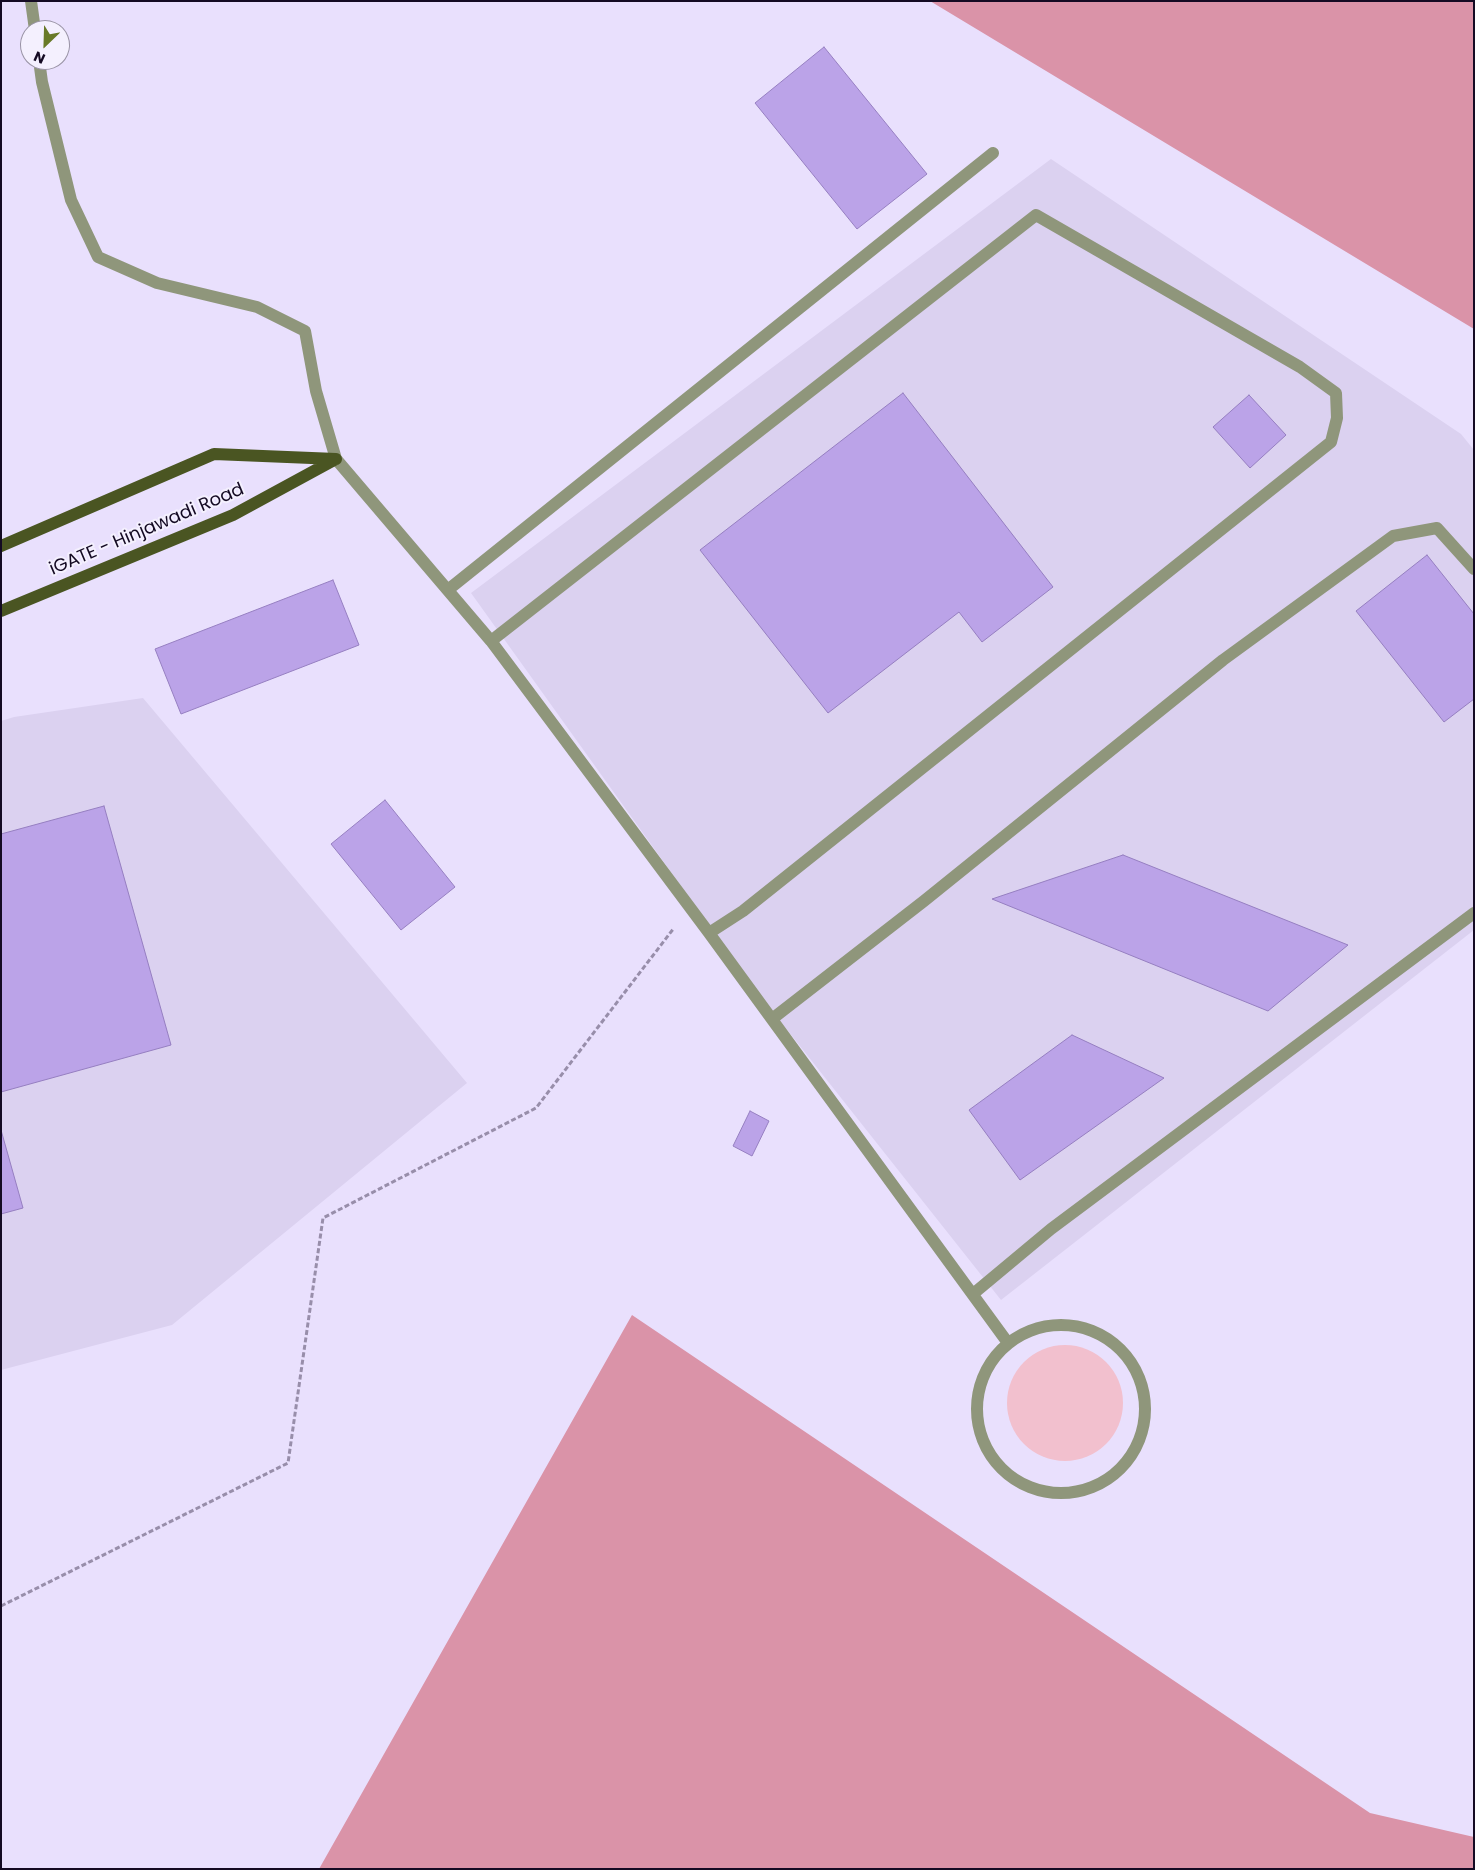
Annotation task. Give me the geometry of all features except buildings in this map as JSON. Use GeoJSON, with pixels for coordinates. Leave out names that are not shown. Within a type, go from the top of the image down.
{"type":"FeatureCollection","features":[{"type":"Feature","properties":{"kind":"main road","name":"iGATE - Hinjawadi Road"},"geometry":{"type":"LineString","coordinates":[[1,546],[214,454],[336,459]]}},
{"type":"Feature","properties":{"kind":"main road","name":"iGATE - Hinjawadi Road"},"geometry":{"type":"LineString","coordinates":[[1,611],[233,515],[336,459]]}},
{"type":"Feature","properties":{"kind":"street"},"geometry":{"type":"LineString","coordinates":[[31,1],[34,20]]}},
{"type":"Feature","properties":{"kind":"street"},"geometry":{"type":"LineString","coordinates":[[40,70],[72,200],[98,257],[157,284],[257,307],[305,331],[316,391],[336,459],[449,589],[491,641],[689,908],[710,933],[1008,1343]]}},
{"type":"Feature","properties":{"kind":"street"},"geometry":{"type":"LineString","coordinates":[[449,589],[993,153]]}},
{"type":"Feature","properties":{"kind":"street"},"geometry":{"type":"LineString","coordinates":[[491,641],[1036,215],[1300,367],[1336,394],[1337,418],[1331,442],[743,911],[710,933]]}},
{"type":"Feature","properties":{"kind":"street"},"geometry":{"type":"LineString","coordinates":[[772,1019],[924,901],[1223,660],[1393,536],[1438,528],[1474,569]]}},
{"type":"Feature","properties":{"kind":"street"},"geometry":{"type":"LineString","coordinates":[[972,1294],[1051,1229],[1474,913]]}},
{"type":"Feature","properties":{"kind":"street"},"geometry":{"type":"LineString","coordinates":[[1065,1325],[1086,1329],[1104,1337],[1121,1350],[1133,1366],[1141,1385],[1145,1404],[1144,1425],[1138,1444],[1127,1462],[1112,1476],[1095,1486],[1082,1490],[1056,1493],[1035,1489],[1017,1481],[1001,1469],[988,1453],[980,1434],[976,1414],[977,1394],[983,1375],[993,1357],[1008,1343],[1025,1332],[1045,1326],[1065,1325]]}},
{"type":"Feature","properties":{"kind":"path"},"geometry":{"type":"LineString","coordinates":[[1,1606],[288,1462],[323,1218],[536,1108],[689,908]]}},
{"type":"Feature","properties":{"kind":"shaded area"},"geometry":{"type":"Polygon","coordinates":[[[930,1],[1474,1],[1474,329],[930,1]]]}},
{"type":"Feature","properties":{"kind":"shaded area"},"geometry":{"type":"Polygon","coordinates":[[[1051,159],[1461,434],[1474,450],[1474,930],[1001,1300],[754,988],[471,593],[1051,159]]]}},
{"type":"Feature","properties":{"kind":"shaded area"},"geometry":{"type":"Polygon","coordinates":[[[143,698],[467,1083],[172,1325],[1,1370],[1,721],[14,717],[143,698]]]}},
{"type":"Feature","properties":{"kind":"shaded area"},"geometry":{"type":"Polygon","coordinates":[[[632,1315],[1370,1813],[1474,1837],[1474,1869],[319,1869],[632,1315]]]}},
{"type":"Feature","properties":{"kind":"shaded area"},"geometry":{"type":"Polygon","coordinates":[[[1065,1345],[1087,1350],[1106,1362],[1118,1381],[1123,1403],[1118,1425],[1106,1444],[1087,1456],[1065,1461],[1043,1456],[1024,1444],[1012,1425],[1007,1403],[1012,1381],[1024,1362],[1043,1350],[1065,1345]]]}}]}
